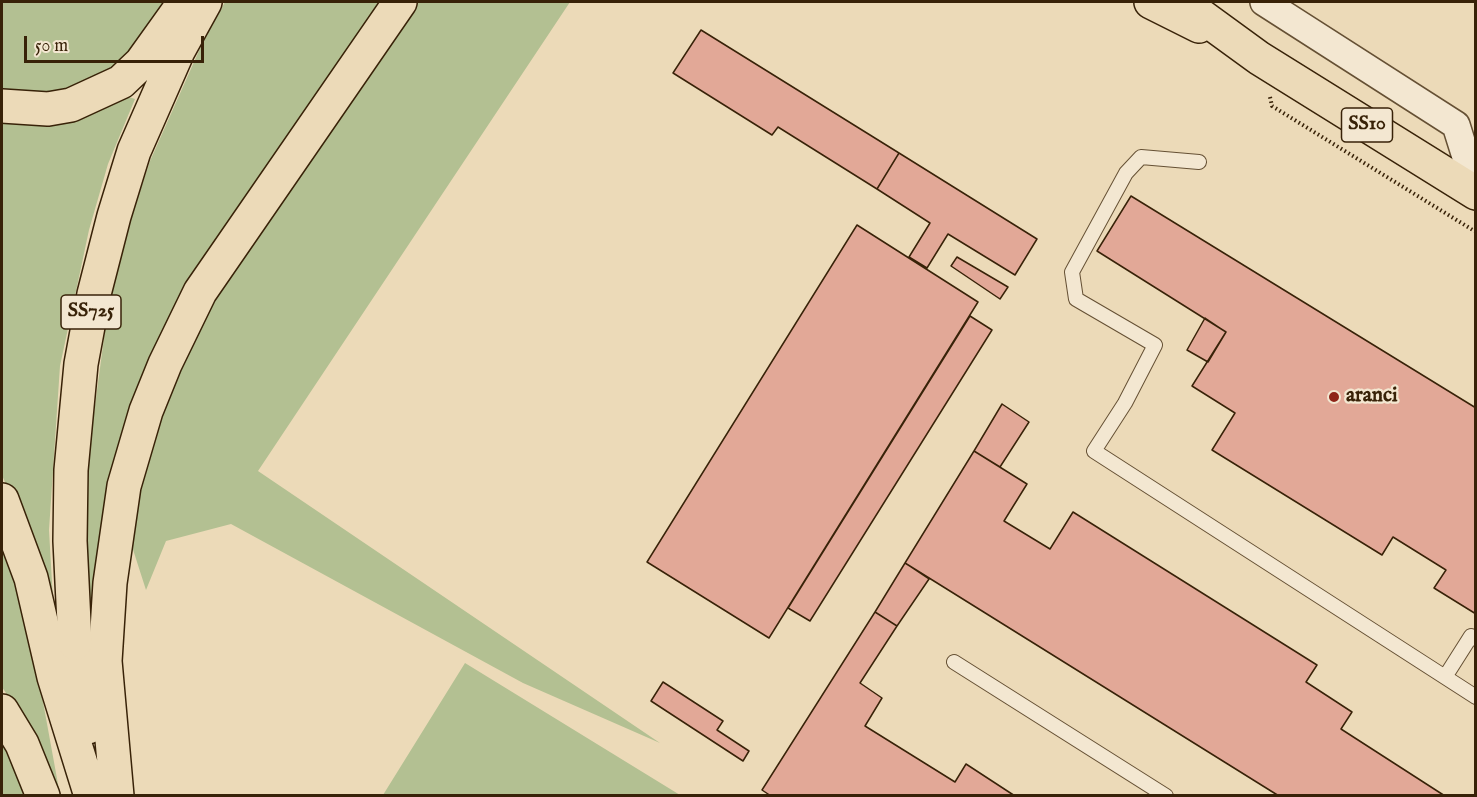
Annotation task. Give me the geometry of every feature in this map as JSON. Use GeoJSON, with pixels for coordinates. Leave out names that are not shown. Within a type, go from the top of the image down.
{"type":"FeatureCollection","features":[{"type":"Feature","properties":{"kind":"main road"},"geometry":{"type":"LineString","coordinates":[[2,106],[48,109],[71,105],[121,82],[141,63],[185,2]]}},
{"type":"Feature","properties":{"kind":"main road","name":"SS725"},"geometry":{"type":"LineString","coordinates":[[102,795],[83,702],[75,643],[70,561],[71,470],[81,364],[94,294],[134,151],[178,51],[205,2]]}},
{"type":"Feature","properties":{"kind":"main road"},"geometry":{"type":"LineString","coordinates":[[117,795],[105,661],[110,583],[124,486],[146,411],[165,364],[200,292],[400,2]]}},
{"type":"Feature","properties":{"kind":"main road","name":"SS10"},"geometry":{"type":"LineString","coordinates":[[1151,2],[1260,58]]}},
{"type":"Feature","properties":{"kind":"main road","name":"SS10"},"geometry":{"type":"LineString","coordinates":[[1182,2],[1260,58],[1476,191]]}},
{"type":"Feature","properties":{"kind":"main road"},"geometry":{"type":"LineString","coordinates":[[2,500],[31,578],[54,677],[91,795]]}},
{"type":"Feature","properties":{"kind":"main road"},"geometry":{"type":"LineString","coordinates":[[2,711],[22,744],[44,795]]}},
{"type":"Feature","properties":{"kind":"street"},"geometry":{"type":"LineString","coordinates":[[1264,2],[1456,125],[1476,191]]}},
{"type":"Feature","properties":{"kind":"lane"},"geometry":{"type":"LineString","coordinates":[[1199,162],[1141,157],[1126,173],[1072,272],[1076,299],[1155,345],[1125,403],[1094,451],[1476,697]]}},
{"type":"Feature","properties":{"kind":"lane"},"geometry":{"type":"LineString","coordinates":[[1445,677],[1471,636],[1476,639]]}},
{"type":"Feature","properties":{"kind":"lane"},"geometry":{"type":"LineString","coordinates":[[954,662],[1166,795]]}},
{"type":"Feature","properties":{"kind":"green space"},"geometry":{"type":"Polygon","coordinates":[[[2,2],[171,2],[133,57],[71,93],[2,94],[2,2]]]}},
{"type":"Feature","properties":{"kind":"green space"},"geometry":{"type":"Polygon","coordinates":[[[225,2],[386,2],[210,259],[97,614],[89,615],[86,521],[88,458],[108,308],[124,239],[150,161],[202,44],[225,2]]]}},
{"type":"Feature","properties":{"kind":"green space"},"geometry":{"type":"Polygon","coordinates":[[[411,2],[570,2],[258,471],[660,743],[523,683],[231,524],[166,541],[146,590],[128,534],[145,452],[199,317],[411,2]]]}},
{"type":"Feature","properties":{"kind":"green space"},"geometry":{"type":"Polygon","coordinates":[[[126,96],[135,99],[108,164],[89,230],[60,366],[49,530],[53,600],[2,475],[2,119],[126,96]]]}},
{"type":"Feature","properties":{"kind":"green space"},"geometry":{"type":"Polygon","coordinates":[[[2,542],[27,614],[60,795],[38,742],[2,687],[2,542]]]}},
{"type":"Feature","properties":{"kind":"green space"},"geometry":{"type":"Polygon","coordinates":[[[465,663],[680,795],[383,795],[465,663]]]}},
{"type":"Feature","properties":{"kind":"green space"},"geometry":{"type":"Polygon","coordinates":[[[2,731],[31,795],[2,795],[2,731]]]}},
{"type":"Feature","properties":{"kind":"building"},"geometry":{"type":"Polygon","coordinates":[[[701,30],[899,153],[877,189],[778,127],[772,135],[673,73],[701,30]]]}},
{"type":"Feature","properties":{"kind":"building"},"geometry":{"type":"Polygon","coordinates":[[[899,153],[1037,239],[1015,275],[948,234],[927,268],[909,257],[930,223],[877,189],[899,153]]]}},
{"type":"Feature","properties":{"kind":"building","name":"aranci"},"geometry":{"type":"Polygon","coordinates":[[[1131,196],[1476,408],[1476,614],[1434,588],[1446,570],[1393,537],[1382,555],[1212,450],[1235,413],[1192,386],[1226,332],[1097,251],[1131,196]]]}},
{"type":"Feature","properties":{"kind":"building"},"geometry":{"type":"Polygon","coordinates":[[[857,225],[978,302],[769,638],[647,562],[857,225]]]}},
{"type":"Feature","properties":{"kind":"building"},"geometry":{"type":"Polygon","coordinates":[[[957,257],[1008,287],[1000,299],[951,266],[957,257]]]}},
{"type":"Feature","properties":{"kind":"building"},"geometry":{"type":"Polygon","coordinates":[[[970,316],[992,330],[810,621],[788,608],[970,316]]]}},
{"type":"Feature","properties":{"kind":"building"},"geometry":{"type":"Polygon","coordinates":[[[1205,318],[1226,332],[1208,362],[1187,350],[1205,318]]]}},
{"type":"Feature","properties":{"kind":"building"},"geometry":{"type":"Polygon","coordinates":[[[1002,404],[1029,422],[1000,467],[974,451],[1002,404]]]}},
{"type":"Feature","properties":{"kind":"building"},"geometry":{"type":"Polygon","coordinates":[[[974,451],[1027,484],[1004,521],[1050,549],[1073,512],[1317,665],[1306,682],[1352,712],[1341,729],[1445,796],[1279,796],[905,563],[974,451]]]}},
{"type":"Feature","properties":{"kind":"building"},"geometry":{"type":"Polygon","coordinates":[[[905,563],[929,579],[897,626],[875,612],[905,563]]]}},
{"type":"Feature","properties":{"kind":"building"},"geometry":{"type":"Polygon","coordinates":[[[875,612],[897,626],[860,683],[882,698],[865,726],[955,782],[966,764],[1015,796],[771,796],[762,790],[875,612]]]}},
{"type":"Feature","properties":{"kind":"building"},"geometry":{"type":"Polygon","coordinates":[[[663,682],[723,721],[717,730],[749,751],[743,761],[651,701],[663,682]]]}},
{"type":"Feature","properties":{"kind":"place","name":"aranci"},"geometry":{"type":"Point","coordinates":[1334,397]}}]}
